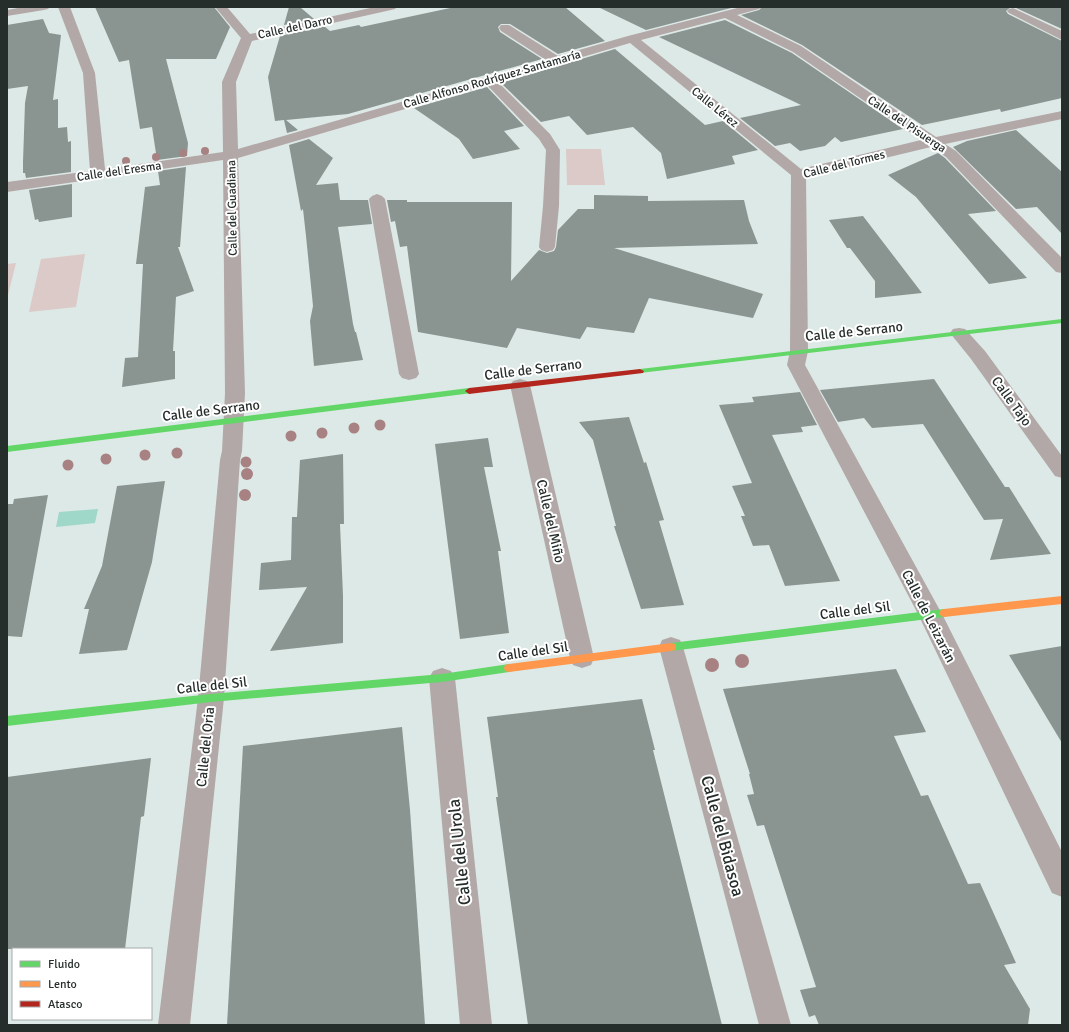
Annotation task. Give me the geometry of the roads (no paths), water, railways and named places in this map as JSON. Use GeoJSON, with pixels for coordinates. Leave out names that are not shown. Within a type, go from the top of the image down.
{"type":"FeatureCollection","features":[{"type":"Feature","properties":{"kind":"street"},"geometry":{"type":"LineString","coordinates":[[7,13],[44,7]]}},
{"type":"Feature","properties":{"kind":"street"},"geometry":{"type":"LineString","coordinates":[[64,7],[89,73],[98,174]]}},
{"type":"Feature","properties":{"kind":"street"},"geometry":{"type":"LineString","coordinates":[[221,7],[247,38]]}},
{"type":"Feature","properties":{"kind":"street","name":"Calle del Darro"},"geometry":{"type":"LineString","coordinates":[[247,38],[355,11],[391,7]]}},
{"type":"Feature","properties":{"kind":"street","name":"Calle Alfonso Rodríguez Santamaría"},"geometry":{"type":"LineString","coordinates":[[231,155],[632,39],[755,7]]}},
{"type":"Feature","properties":{"kind":"street"},"geometry":{"type":"LineString","coordinates":[[1014,11],[1062,36]]}},
{"type":"Feature","properties":{"kind":"street","name":"Calle del Pisuerga"},"geometry":{"type":"LineString","coordinates":[[726,14],[797,49],[951,154],[1062,268]]}},
{"type":"Feature","properties":{"kind":"street"},"geometry":{"type":"LineString","coordinates":[[505,28],[557,61]]}},
{"type":"Feature","properties":{"kind":"street","name":"Calle del Guadiana"},"geometry":{"type":"LineString","coordinates":[[233,421],[235,393],[231,155],[228,82],[247,38]]}},
{"type":"Feature","properties":{"kind":"street","name":"Calle Lérez"},"geometry":{"type":"LineString","coordinates":[[632,39],[798,174]]}},
{"type":"Feature","properties":{"kind":"street"},"geometry":{"type":"LineString","coordinates":[[490,80],[545,137],[553,150],[551,206],[547,247]]}},
{"type":"Feature","properties":{"kind":"street","name":"Calle del Tormes"},"geometry":{"type":"LineString","coordinates":[[800,351],[798,174],[932,142],[1062,115]]}},
{"type":"Feature","properties":{"kind":"street","name":"Calle del Eresma"},"geometry":{"type":"LineString","coordinates":[[7,187],[231,155]]}},
{"type":"Feature","properties":{"kind":"street"},"geometry":{"type":"LineString","coordinates":[[377,199],[410,374]]}},
{"type":"Feature","properties":{"kind":"street","name":"Calle de Serrano"},"geometry":{"type":"LineString","coordinates":[[7,449],[800,351],[1062,321]]}},
{"type":"Feature","properties":{"kind":"street","name":"Calle Tajo"},"geometry":{"type":"LineString","coordinates":[[960,333],[978,355],[1062,471]]}},
{"type":"Feature","properties":{"kind":"street","name":"Calle de Leizarán"},"geometry":{"type":"LineString","coordinates":[[800,351],[796,366],[930,614],[1062,884]]}},
{"type":"Feature","properties":{"kind":"street","name":"Calle del Miño"},"geometry":{"type":"LineString","coordinates":[[520,385],[582,658]]}},
{"type":"Feature","properties":{"kind":"street","name":"Calle del Oria"},"geometry":{"type":"LineString","coordinates":[[174,1025],[211,698],[230,460],[232,451],[233,421]]}},
{"type":"Feature","properties":{"kind":"street","name":"Calle del Sil"},"geometry":{"type":"LineString","coordinates":[[7,721],[211,698],[442,678],[582,658],[930,614],[1062,600]]}},
{"type":"Feature","properties":{"kind":"street","name":"Calle del Bidasoa"},"geometry":{"type":"LineString","coordinates":[[671,647],[775,1025]]}},
{"type":"Feature","properties":{"kind":"street","name":"Calle del Urola"},"geometry":{"type":"LineString","coordinates":[[442,678],[476,1025]]}}]}
